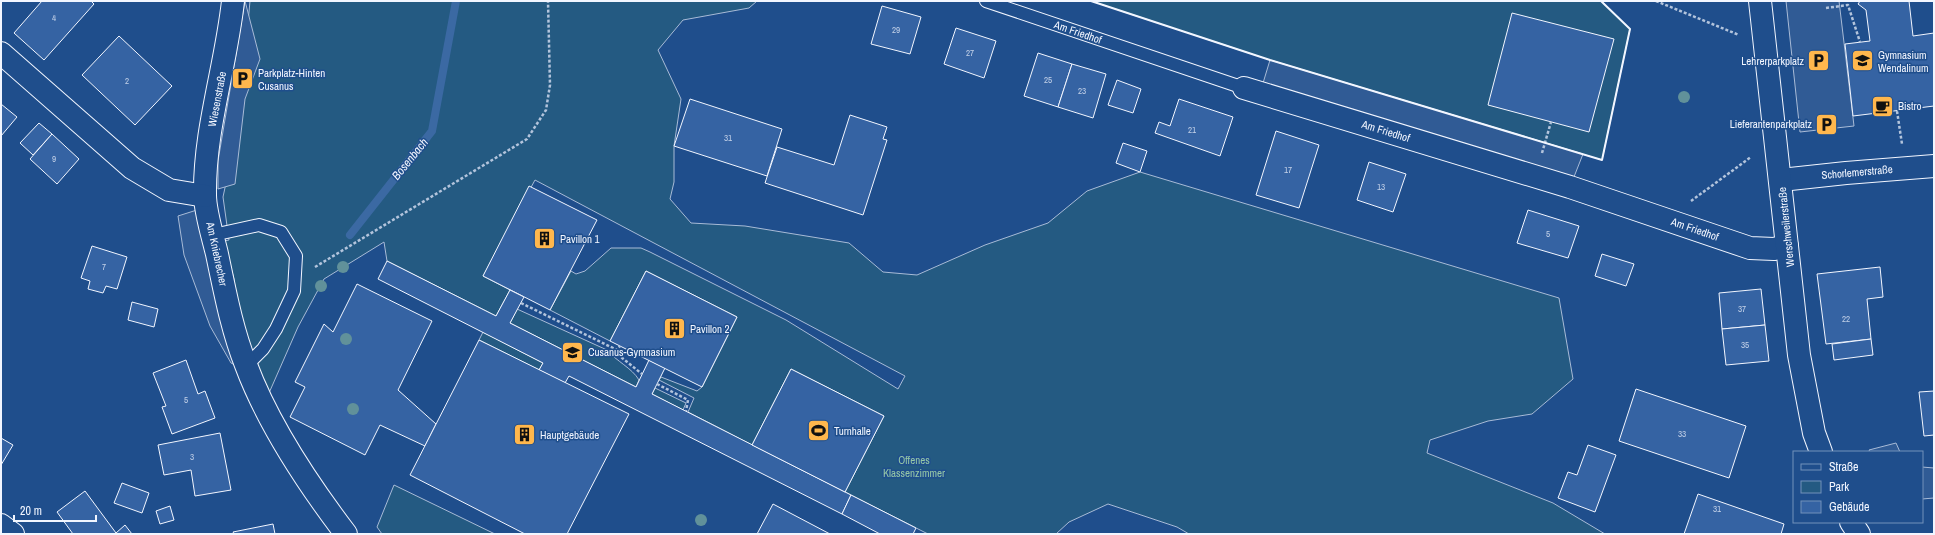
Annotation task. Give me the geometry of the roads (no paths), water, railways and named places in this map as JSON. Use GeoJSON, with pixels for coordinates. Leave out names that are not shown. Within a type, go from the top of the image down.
{"type":"FeatureCollection","features":[{"type":"Feature","properties":{"kind":"street","name":"Wiesenstraße"},"geometry":{"type":"LineString","coordinates":[[204,196],[208,147],[231,27],[233,1]]}},
{"type":"Feature","properties":{"kind":"street","name":"Werschweilerstraße"},"geometry":{"type":"LineString","coordinates":[[1760,1],[1764,46],[1781,180],[1799,355],[1814,433],[1821,451]]}},
{"type":"Feature","properties":{"kind":"street"},"geometry":{"type":"LineString","coordinates":[[1,53],[132,168],[170,190],[204,196]]}},
{"type":"Feature","properties":{"kind":"street","name":"Am Friedhof"},"geometry":{"type":"LineString","coordinates":[[1244,88],[1536,177],[1750,248],[1774,249],[1788,246]]}},
{"type":"Feature","properties":{"kind":"street","name":"Schorlemerstraße"},"geometry":{"type":"LineString","coordinates":[[1781,180],[1934,166]]}},
{"type":"Feature","properties":{"kind":"street","name":"Am Kniebrecher"},"geometry":{"type":"LineString","coordinates":[[204,196],[233,324],[246,366],[279,432],[314,490],[346,534]]}},
{"type":"Feature","properties":{"kind":"street"},"geometry":{"type":"LineString","coordinates":[[1852,523],[1859,534]]}},
{"type":"Feature","properties":{"kind":"street"},"geometry":{"type":"LineString","coordinates":[[1,525],[13,534]]}},
{"type":"Feature","properties":{"kind":"lane","name":"Am Friedhof"},"geometry":{"type":"LineString","coordinates":[[986,1],[1244,88]]}},
{"type":"Feature","properties":{"kind":"lane"},"geometry":{"type":"LineString","coordinates":[[213,235],[259,225],[280,232],[296,256],[294,291],[276,329],[263,349],[246,366]]}},
{"type":"Feature","properties":{"kind":"waterway","name":"Bosenbach"},"geometry":{"type":"LineString","coordinates":[[350,235],[432,131],[456,1]]}},
{"type":"Feature","properties":{"kind":"place","name":"Lehrerparkplatz"},"geometry":{"type":"Point","coordinates":[1819,61]}},
{"type":"Feature","properties":{"kind":"place","name":"Gymnasium Wendalinum"},"geometry":{"type":"Point","coordinates":[1863,61]}},
{"type":"Feature","properties":{"kind":"place","name":"Parkplatz-Hinten Cusanus"},"geometry":{"type":"Point","coordinates":[242,79]}},
{"type":"Feature","properties":{"kind":"place","name":"Bistro"},"geometry":{"type":"Point","coordinates":[1882,106]}},
{"type":"Feature","properties":{"kind":"place","name":"Lieferantenparkplatz"},"geometry":{"type":"Point","coordinates":[1827,124]}},
{"type":"Feature","properties":{"kind":"place","name":"Pavillon 1"},"geometry":{"type":"Point","coordinates":[545,239]}},
{"type":"Feature","properties":{"kind":"place","name":"Pavillon 2"},"geometry":{"type":"Point","coordinates":[674,329]}},
{"type":"Feature","properties":{"kind":"place","name":"Cusanus-Gymnasium"},"geometry":{"type":"Point","coordinates":[573,352]}},
{"type":"Feature","properties":{"kind":"place","name":"Turnhalle"},"geometry":{"type":"Point","coordinates":[818,431]}},
{"type":"Feature","properties":{"kind":"place","name":"Hauptgebäude"},"geometry":{"type":"Point","coordinates":[524,435]}},
{"type":"Feature","properties":{"kind":"park label","name":"Offenes Klassenzimmer"},"geometry":{"type":"Point","coordinates":[914,466]}}]}
